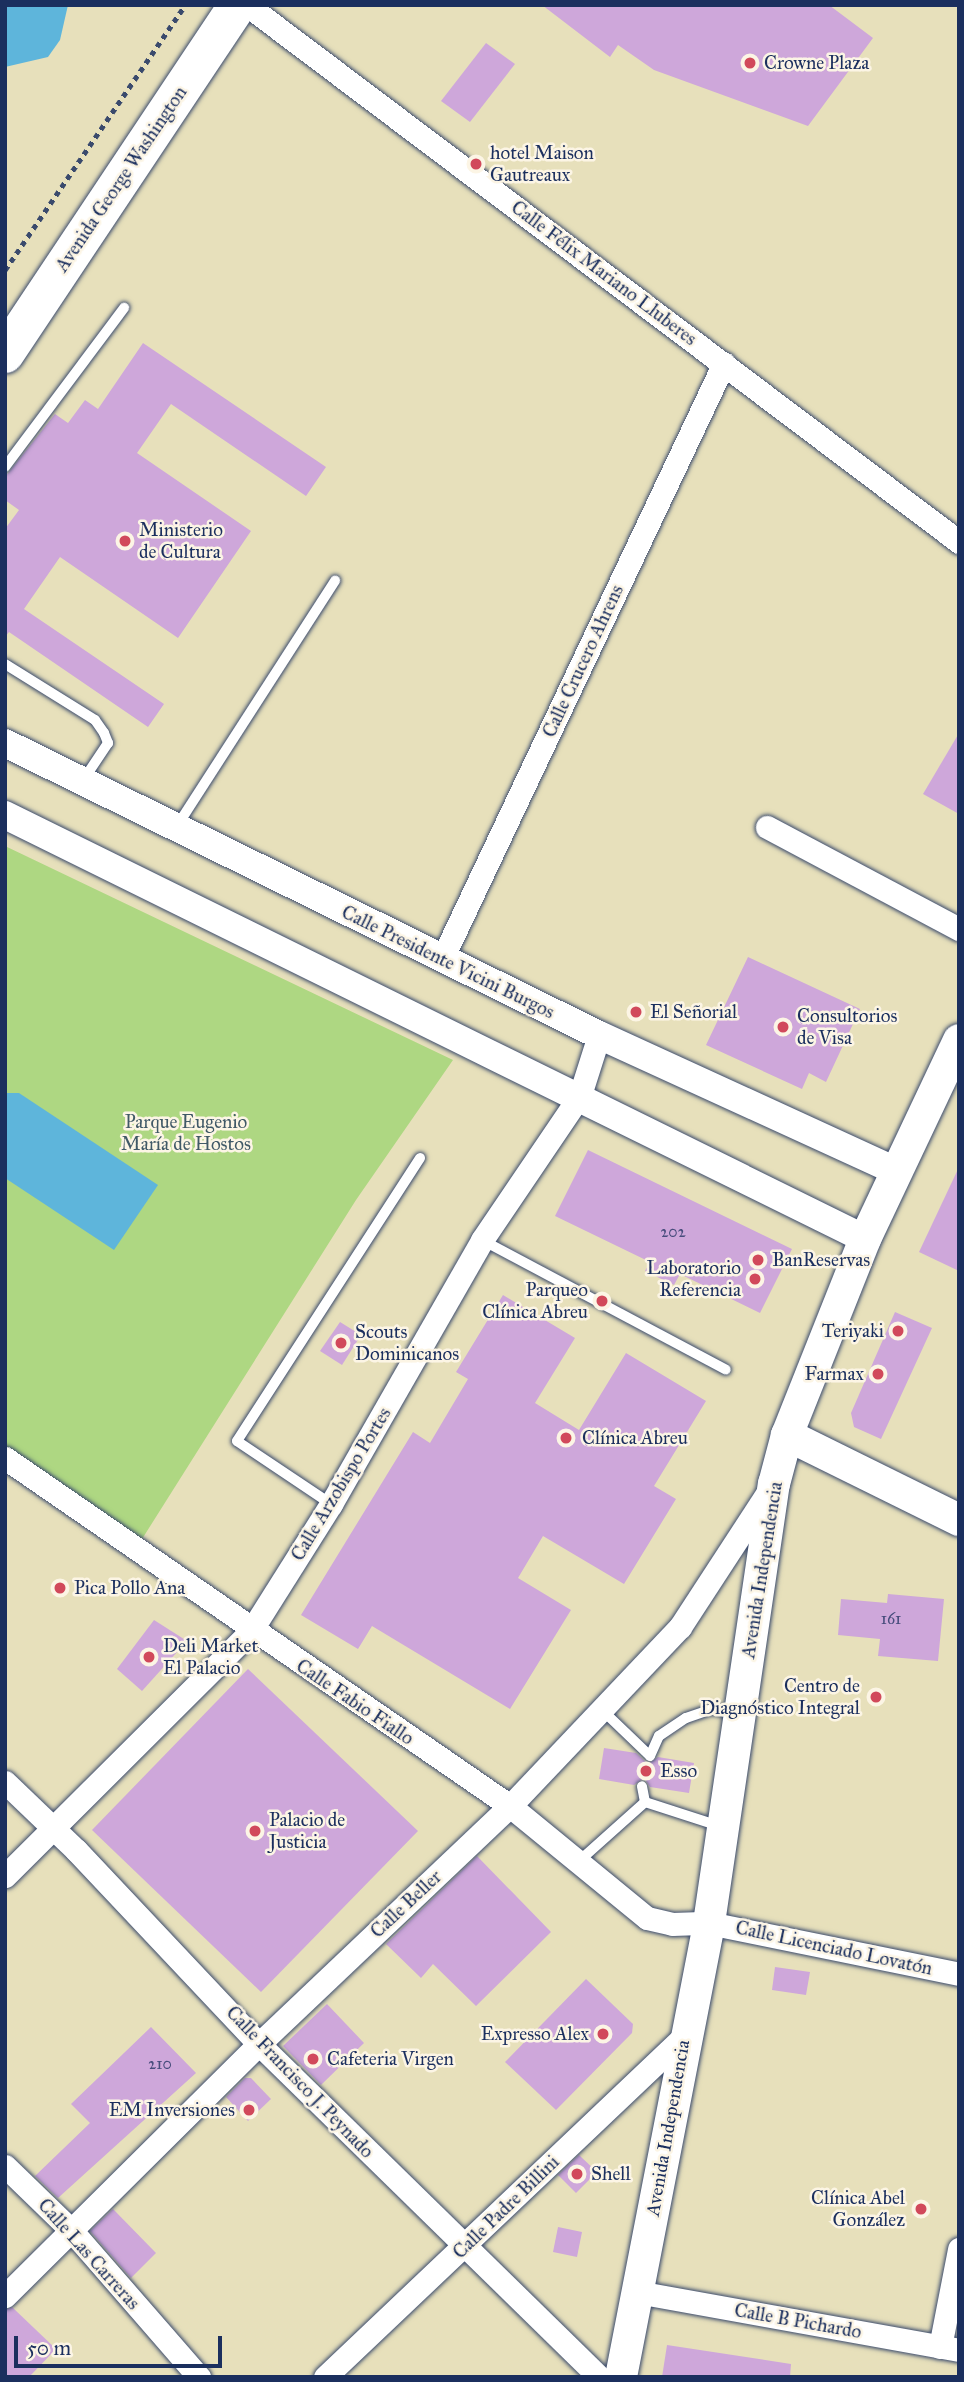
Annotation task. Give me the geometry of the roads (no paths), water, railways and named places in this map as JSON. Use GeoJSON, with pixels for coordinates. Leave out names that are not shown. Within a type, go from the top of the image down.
{"type":"FeatureCollection","features":[{"type":"Feature","properties":{"kind":"highway","name":"Avenida George Washington"},"geometry":{"type":"LineString","coordinates":[[5,309],[211,5]]}},
{"type":"Feature","properties":{"kind":"highway","name":"Avenida George Washington"},"geometry":{"type":"LineString","coordinates":[[5,354],[238,5]]}},
{"type":"Feature","properties":{"kind":"main road","name":"Avenida Independencia"},"geometry":{"type":"LineString","coordinates":[[621,2377],[685,2035],[709,1923],[774,1484],[787,1435],[865,1239],[896,1171],[954,1061]]}},
{"type":"Feature","properties":{"kind":"main road"},"geometry":{"type":"LineString","coordinates":[[787,1435],[959,1520]]}},
{"type":"Feature","properties":{"kind":"street","name":"Calle Félix Mariano Lluberes"},"geometry":{"type":"LineString","coordinates":[[247,5],[959,542]]}},
{"type":"Feature","properties":{"kind":"street","name":"Calle Crucero Ahrens"},"geometry":{"type":"LineString","coordinates":[[442,959],[723,363]]}},
{"type":"Feature","properties":{"kind":"street","name":"Calle Presidente Vicini Burgos"},"geometry":{"type":"LineString","coordinates":[[5,743],[175,829],[599,1035],[896,1171]]}},
{"type":"Feature","properties":{"kind":"street"},"geometry":{"type":"LineString","coordinates":[[5,815],[580,1095],[865,1239]]}},
{"type":"Feature","properties":{"kind":"street"},"geometry":{"type":"LineString","coordinates":[[767,827],[959,929]]}},
{"type":"Feature","properties":{"kind":"street","name":"Calle Arzobispo Portes"},"geometry":{"type":"LineString","coordinates":[[5,1876],[251,1632],[331,1504],[482,1240],[580,1095],[599,1035]]}},
{"type":"Feature","properties":{"kind":"street","name":"Calle Fabio Fiallo"},"geometry":{"type":"LineString","coordinates":[[5,1458],[251,1632],[510,1805],[647,1918],[672,1924],[709,1923]]}},
{"type":"Feature","properties":{"kind":"street","name":"Calle Beller"},"geometry":{"type":"LineString","coordinates":[[5,2296],[259,2044],[510,1805],[599,1707],[680,1627],[774,1484]]}},
{"type":"Feature","properties":{"kind":"street","name":"Calle Francisco J. Peynado"},"geometry":{"type":"LineString","coordinates":[[5,1782],[53,1828],[259,2044],[599,2377]]}},
{"type":"Feature","properties":{"kind":"street","name":"Calle Licenciado Lovatón"},"geometry":{"type":"LineString","coordinates":[[709,1923],[959,1974]]}},
{"type":"Feature","properties":{"kind":"street","name":"Calle Padre Billini"},"geometry":{"type":"LineString","coordinates":[[325,2377],[465,2247],[685,2035]]}},
{"type":"Feature","properties":{"kind":"street","name":"Calle Las Carreras"},"geometry":{"type":"LineString","coordinates":[[5,2166],[72,2231],[199,2377]]}},
{"type":"Feature","properties":{"kind":"street"},"geometry":{"type":"LineString","coordinates":[[949,2349],[959,2249]]}},
{"type":"Feature","properties":{"kind":"street","name":"Calle B Pichardo"},"geometry":{"type":"LineString","coordinates":[[638,2292],[949,2349]]}},
{"type":"Feature","properties":{"kind":"lane"},"geometry":{"type":"LineString","coordinates":[[5,467],[124,308]]}},
{"type":"Feature","properties":{"kind":"lane"},"geometry":{"type":"LineString","coordinates":[[175,829],[335,581]]}},
{"type":"Feature","properties":{"kind":"lane"},"geometry":{"type":"LineString","coordinates":[[5,664],[94,720],[104,733],[108,743],[82,781]]}},
{"type":"Feature","properties":{"kind":"lane"},"geometry":{"type":"LineString","coordinates":[[331,1504],[237,1441],[419,1158]]}},
{"type":"Feature","properties":{"kind":"lane"},"geometry":{"type":"LineString","coordinates":[[482,1240],[726,1370]]}},
{"type":"Feature","properties":{"kind":"lane"},"geometry":{"type":"LineString","coordinates":[[599,1707],[650,1756],[659,1736],[686,1718],[712,1709],[740,1715]]}},
{"type":"Feature","properties":{"kind":"lane"},"geometry":{"type":"LineString","coordinates":[[642,1786],[645,1802]]}},
{"type":"Feature","properties":{"kind":"lane"},"geometry":{"type":"LineString","coordinates":[[645,1802],[723,1828]]}},
{"type":"Feature","properties":{"kind":"lane"},"geometry":{"type":"LineString","coordinates":[[578,1862],[645,1802]]}},
{"type":"Feature","properties":{"kind":"water"},"geometry":{"type":"Polygon","coordinates":[[[5,5],[68,5],[60,40],[48,57],[5,67],[5,5]]]}},
{"type":"Feature","properties":{"kind":"water"},"geometry":{"type":"Polygon","coordinates":[[[5,1093],[19,1093],[158,1185],[114,1250],[5,1178],[5,1093]]]}},
{"type":"Feature","properties":{"kind":"place","name":"Crowne Plaza"},"geometry":{"type":"Point","coordinates":[750,63]}},
{"type":"Feature","properties":{"kind":"place","name":"hotel Maison Gautreaux"},"geometry":{"type":"Point","coordinates":[476,164]}},
{"type":"Feature","properties":{"kind":"place","name":"Ministerio de Cultura"},"geometry":{"type":"Point","coordinates":[125,541]}},
{"type":"Feature","properties":{"kind":"place","name":"El Señorial"},"geometry":{"type":"Point","coordinates":[636,1012]}},
{"type":"Feature","properties":{"kind":"place","name":"Consultorios de Visa"},"geometry":{"type":"Point","coordinates":[783,1027]}},
{"type":"Feature","properties":{"kind":"place","name":"BanReservas"},"geometry":{"type":"Point","coordinates":[758,1260]}},
{"type":"Feature","properties":{"kind":"place","name":"Laboratorio Referencia"},"geometry":{"type":"Point","coordinates":[755,1279]}},
{"type":"Feature","properties":{"kind":"place","name":"Parqueo Clínica Abreu"},"geometry":{"type":"Point","coordinates":[602,1301]}},
{"type":"Feature","properties":{"kind":"place","name":"Teriyaki"},"geometry":{"type":"Point","coordinates":[898,1331]}},
{"type":"Feature","properties":{"kind":"place","name":"Scouts Dominicanos"},"geometry":{"type":"Point","coordinates":[341,1343]}},
{"type":"Feature","properties":{"kind":"place","name":"Farmax"},"geometry":{"type":"Point","coordinates":[878,1374]}},
{"type":"Feature","properties":{"kind":"place","name":"Clínica Abreu"},"geometry":{"type":"Point","coordinates":[566,1438]}},
{"type":"Feature","properties":{"kind":"place","name":"Pica Pollo Ana"},"geometry":{"type":"Point","coordinates":[60,1588]}},
{"type":"Feature","properties":{"kind":"place","name":"Deli Market El Palacio"},"geometry":{"type":"Point","coordinates":[149,1657]}},
{"type":"Feature","properties":{"kind":"place","name":"Centro de Diagnóstico Integral"},"geometry":{"type":"Point","coordinates":[876,1697]}},
{"type":"Feature","properties":{"kind":"place","name":"Esso"},"geometry":{"type":"Point","coordinates":[646,1771]}},
{"type":"Feature","properties":{"kind":"place","name":"Palacio de Justicia"},"geometry":{"type":"Point","coordinates":[255,1831]}},
{"type":"Feature","properties":{"kind":"place","name":"Expresso Alex"},"geometry":{"type":"Point","coordinates":[603,2034]}},
{"type":"Feature","properties":{"kind":"place","name":"Cafeteria Virgen"},"geometry":{"type":"Point","coordinates":[313,2059]}},
{"type":"Feature","properties":{"kind":"place","name":"EM Inversiones"},"geometry":{"type":"Point","coordinates":[249,2110]}},
{"type":"Feature","properties":{"kind":"place","name":"Shell"},"geometry":{"type":"Point","coordinates":[577,2174]}},
{"type":"Feature","properties":{"kind":"place","name":"Clínica Abel González"},"geometry":{"type":"Point","coordinates":[921,2209]}},
{"type":"Feature","properties":{"kind":"park label","name":"Parque Eugenio María de Hostos"},"geometry":{"type":"Point","coordinates":[186,1133]}}]}
